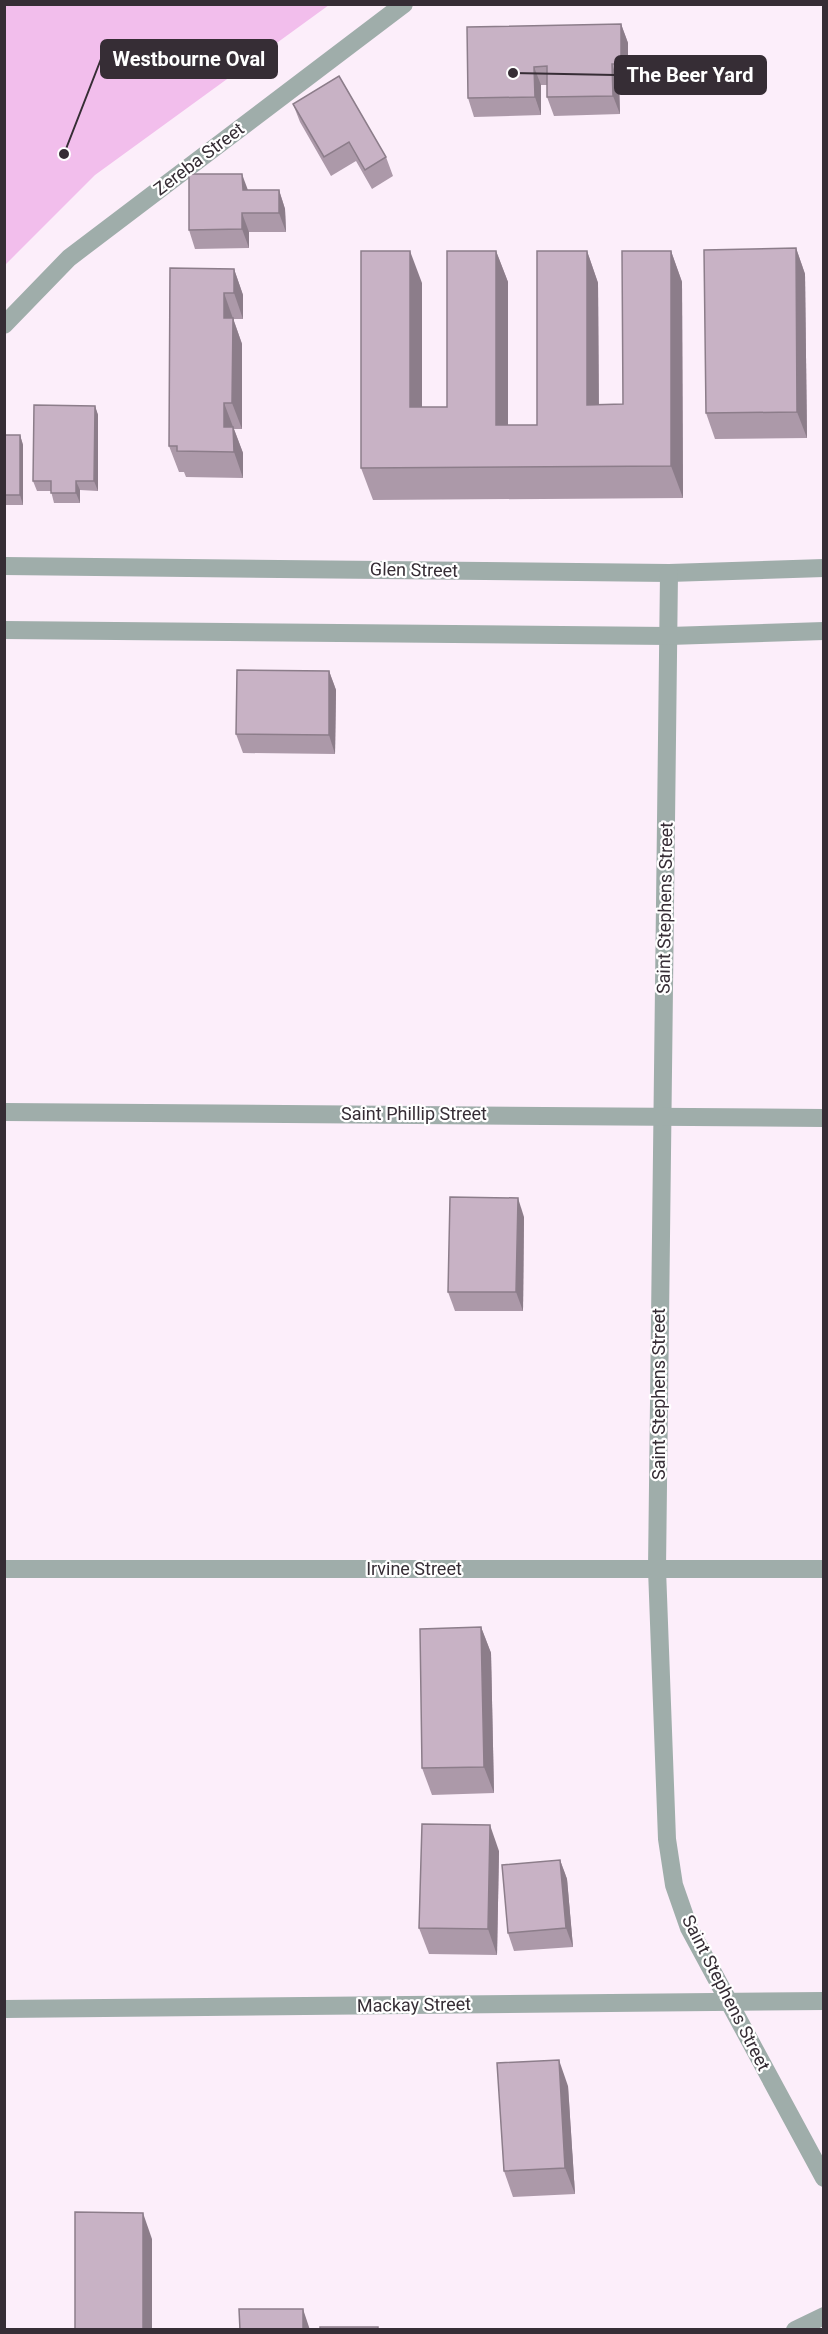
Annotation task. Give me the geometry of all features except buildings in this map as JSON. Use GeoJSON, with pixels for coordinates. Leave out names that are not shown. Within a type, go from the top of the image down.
{"type":"FeatureCollection","features":[{"type":"Feature","properties":{"kind":"street","name":"Zereba Street"},"geometry":{"type":"LineString","coordinates":[[4,325],[69,258],[404,4]]}},
{"type":"Feature","properties":{"kind":"street","name":"Glen Street"},"geometry":{"type":"LineString","coordinates":[[4,566],[669,573],[824,568]]}},
{"type":"Feature","properties":{"kind":"street","name":"Saint Stephens Street"},"geometry":{"type":"LineString","coordinates":[[669,573],[657,1569],[667,1839],[674,1885],[689,1928],[824,2178]]}},
{"type":"Feature","properties":{"kind":"street"},"geometry":{"type":"LineString","coordinates":[[4,630],[669,636],[824,631]]}},
{"type":"Feature","properties":{"kind":"street","name":"Saint Phillip Street"},"geometry":{"type":"LineString","coordinates":[[4,1112],[824,1118]]}},
{"type":"Feature","properties":{"kind":"street","name":"Irvine Street"},"geometry":{"type":"LineString","coordinates":[[4,1569],[824,1569]]}},
{"type":"Feature","properties":{"kind":"street","name":"Mackay Street"},"geometry":{"type":"LineString","coordinates":[[4,2009],[824,2001]]}},
{"type":"Feature","properties":{"kind":"street"},"geometry":{"type":"LineString","coordinates":[[795,2330],[824,2316]]}},
{"type":"Feature","properties":{"kind":"shaded area"},"geometry":{"type":"Polygon","coordinates":[[[5,4],[329,5],[95,175],[5,265],[5,4]]]}},
{"type":"Feature","properties":{"kind":"place","name":"The Beer Yard"},"geometry":{"type":"Point","coordinates":[513,73]}},
{"type":"Feature","properties":{"kind":"place","name":"Westbourne Oval"},"geometry":{"type":"Point","coordinates":[64,154]}}]}
